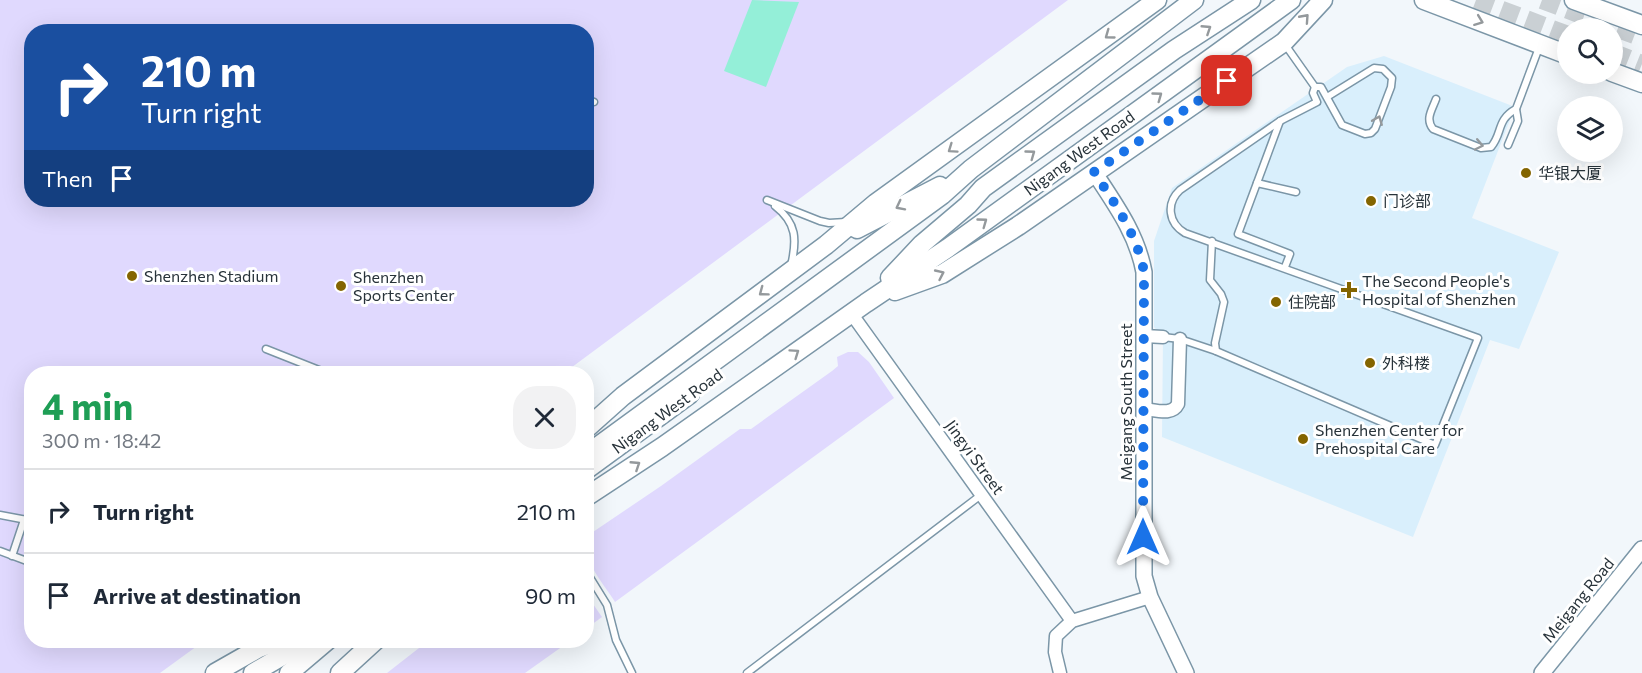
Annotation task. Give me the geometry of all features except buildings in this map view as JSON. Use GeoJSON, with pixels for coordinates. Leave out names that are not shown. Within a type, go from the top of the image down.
{"type":"FeatureCollection","features":[{"type":"Feature","properties":{"kind":"main road","name":"Nigang West Road"},"geometry":{"type":"LineString","coordinates":[[594,422],[624,396],[860,217],[1157,0]]}},
{"type":"Feature","properties":{"kind":"main road","name":"Nigang West Road"},"geometry":{"type":"LineString","coordinates":[[594,449],[907,222],[971,169],[1194,0]]}},
{"type":"Feature","properties":{"kind":"main road","name":"Nigang West Road"},"geometry":{"type":"LineString","coordinates":[[594,464],[935,216],[962,197],[983,188],[1174,50],[1251,0]]}},
{"type":"Feature","properties":{"kind":"main road","name":"Nigang West Road"},"geometry":{"type":"LineString","coordinates":[[594,491],[662,447],[850,313],[948,248],[1291,0]]}},
{"type":"Feature","properties":{"kind":"main road"},"geometry":{"type":"LineString","coordinates":[[866,303],[942,274],[1018,225],[1284,42],[1323,0]]}},
{"type":"Feature","properties":{"kind":"main road"},"geometry":{"type":"LineString","coordinates":[[1424,0],[1557,51]]}},
{"type":"Feature","properties":{"kind":"main road"},"geometry":{"type":"LineString","coordinates":[[1574,0],[1642,25]]}},
{"type":"Feature","properties":{"kind":"main road"},"geometry":{"type":"LineString","coordinates":[[1623,76],[1642,83]]}},
{"type":"Feature","properties":{"kind":"main road","name":"Nigang West Road"},"geometry":{"type":"LineString","coordinates":[[826,244],[971,169]]}},
{"type":"Feature","properties":{"kind":"main road","name":"Nigang West Road"},"geometry":{"type":"LineString","coordinates":[[866,303],[922,244],[968,205],[983,188]]}},
{"type":"Feature","properties":{"kind":"main road"},"geometry":{"type":"LineString","coordinates":[[215,673],[259,648]]}},
{"type":"Feature","properties":{"kind":"main road"},"geometry":{"type":"LineString","coordinates":[[253,673],[296,648]]}},
{"type":"Feature","properties":{"kind":"main road"},"geometry":{"type":"LineString","coordinates":[[290,673],[319,648]]}},
{"type":"Feature","properties":{"kind":"main road"},"geometry":{"type":"LineString","coordinates":[[325,673],[365,648]]}},
{"type":"Feature","properties":{"kind":"main road"},"geometry":{"type":"LineString","coordinates":[[340,673],[367,648]]}},
{"type":"Feature","properties":{"kind":"street","name":"Meigang South Street"},"geometry":{"type":"LineString","coordinates":[[1094,172],[1130,229],[1144,272],[1144,576],[1150,597],[1186,673]]}},
{"type":"Feature","properties":{"kind":"street","name":"Jingyi Street"},"geometry":{"type":"LineString","coordinates":[[850,313],[1072,621]]}},
{"type":"Feature","properties":{"kind":"street"},"geometry":{"type":"LineString","coordinates":[[1144,336],[1163,337]]}},
{"type":"Feature","properties":{"kind":"street"},"geometry":{"type":"LineString","coordinates":[[1144,409],[1172,411],[1176,409],[1180,339]]}},
{"type":"Feature","properties":{"kind":"street","name":"Meigang Road"},"geometry":{"type":"LineString","coordinates":[[1542,673],[1642,549]]}},
{"type":"Feature","properties":{"kind":"street"},"geometry":{"type":"LineString","coordinates":[[1060,673],[1055,652],[1056,636],[1072,621],[1150,597]]}},
{"type":"Feature","properties":{"kind":"lane"},"geometry":{"type":"LineString","coordinates":[[1284,42],[1315,87]]}},
{"type":"Feature","properties":{"kind":"lane"},"geometry":{"type":"LineString","coordinates":[[1508,145],[1518,121],[1516,109],[1540,44]]}},
{"type":"Feature","properties":{"kind":"lane"},"geometry":{"type":"LineString","coordinates":[[1315,87],[1321,87],[1342,125],[1368,134],[1375,129],[1391,87],[1392,78],[1385,69],[1374,68],[1327,97]]}},
{"type":"Feature","properties":{"kind":"lane"},"geometry":{"type":"LineString","coordinates":[[1163,337],[1180,339],[1216,351],[1435,445],[1478,338],[1212,242],[1175,226],[1170,209],[1174,197],[1180,190],[1280,121],[1317,102],[1312,93],[1315,87]]}},
{"type":"Feature","properties":{"kind":"lane"},"geometry":{"type":"LineString","coordinates":[[1436,99],[1429,116],[1430,126],[1483,148],[1494,144],[1505,115],[1516,109]]}},
{"type":"Feature","properties":{"kind":"lane"},"geometry":{"type":"LineString","coordinates":[[1280,121],[1238,234],[1290,254],[1285,267]]}},
{"type":"Feature","properties":{"kind":"lane"},"geometry":{"type":"LineString","coordinates":[[1257,183],[1296,192]]}},
{"type":"Feature","properties":{"kind":"lane"},"geometry":{"type":"LineString","coordinates":[[789,272],[794,252],[793,227],[778,208],[767,200],[829,223],[846,222],[860,217]]}},
{"type":"Feature","properties":{"kind":"lane"},"geometry":{"type":"LineString","coordinates":[[1212,242],[1210,280],[1224,302],[1215,343],[1216,351]]}},
{"type":"Feature","properties":{"kind":"lane"},"geometry":{"type":"LineString","coordinates":[[266,349],[309,366]]}},
{"type":"Feature","properties":{"kind":"lane"},"geometry":{"type":"LineString","coordinates":[[747,673],[981,495]]}},
{"type":"Feature","properties":{"kind":"lane"},"geometry":{"type":"LineString","coordinates":[[0,515],[24,520]]}},
{"type":"Feature","properties":{"kind":"lane"},"geometry":{"type":"LineString","coordinates":[[12,556],[24,530]]}},
{"type":"Feature","properties":{"kind":"lane"},"geometry":{"type":"LineString","coordinates":[[0,551],[24,560]]}},
{"type":"Feature","properties":{"kind":"lane"},"geometry":{"type":"LineString","coordinates":[[594,584],[607,605],[616,640],[632,673]]}},
{"type":"Feature","properties":{"kind":"shaded area","name":"Shenzhen Sports Center"},"geometry":{"type":"Polygon","coordinates":[[[0,0],[1068,0],[573,366],[24,366],[24,648],[194,648],[160,673],[0,673],[0,0]]]}},
{"type":"Feature","properties":{"kind":"shaded area"},"geometry":{"type":"Polygon","coordinates":[[[752,0],[799,2],[766,87],[724,71],[752,0]]]}},
{"type":"Feature","properties":{"kind":"shaded area","name":"The Second People's Hospital of Shenzhen"},"geometry":{"type":"Polygon","coordinates":[[[1384,56],[1515,107],[1472,218],[1559,252],[1519,349],[1490,340],[1413,537],[1162,437],[1163,337],[1154,327],[1154,241],[1172,188],[1347,67],[1384,56]]]}},
{"type":"Feature","properties":{"kind":"shaded area"},"geometry":{"type":"Polygon","coordinates":[[[848,352],[858,352],[869,362],[894,398],[615,602],[594,570],[594,531],[740,429],[751,429],[832,371],[838,366],[837,357],[848,352]]]}},
{"type":"Feature","properties":{"kind":"shaded area"},"geometry":{"type":"Polygon","coordinates":[[[594,606],[602,617],[594,623],[594,606]]]}},
{"type":"Feature","properties":{"kind":"shaded area"},"geometry":{"type":"Polygon","coordinates":[[[419,648],[560,648],[525,673],[387,673],[419,648]]]}},
{"type":"Feature","properties":{"kind":"tunnel"},"geometry":{"type":"LineString","coordinates":[[1476,0],[1557,31]]}},
{"type":"Feature","properties":{"kind":"tunnel"},"geometry":{"type":"LineString","coordinates":[[1542,0],[1642,38]]}},
{"type":"Feature","properties":{"kind":"tunnel"},"geometry":{"type":"LineString","coordinates":[[1623,56],[1642,64]]}},
{"type":"Feature","properties":{"kind":"place","name":"华银大厦"},"geometry":{"type":"Point","coordinates":[1526,173]}},
{"type":"Feature","properties":{"kind":"place","name":"门诊部"},"geometry":{"type":"Point","coordinates":[1371,201]}},
{"type":"Feature","properties":{"kind":"place","name":"Shenzhen Stadium"},"geometry":{"type":"Point","coordinates":[132,276]}},
{"type":"Feature","properties":{"kind":"place","name":"Shenzhen Sports Center"},"geometry":{"type":"Point","coordinates":[341,286]}},
{"type":"Feature","properties":{"kind":"place","name":"The Second People's Hospital of Shenzhen"},"geometry":{"type":"Point","coordinates":[1349,290]}},
{"type":"Feature","properties":{"kind":"place","name":"住院部"},"geometry":{"type":"Point","coordinates":[1276,302]}},
{"type":"Feature","properties":{"kind":"place","name":"外科楼"},"geometry":{"type":"Point","coordinates":[1370,363]}},
{"type":"Feature","properties":{"kind":"place","name":"Shenzhen Center for Prehospital Care"},"geometry":{"type":"Point","coordinates":[1303,439]}},
{"type":"Feature","properties":{"kind":"route"},"geometry":{"type":"LineString","coordinates":[[1143,537],[1144,272],[1137,243],[1094,172],[1227,81]]}}]}
